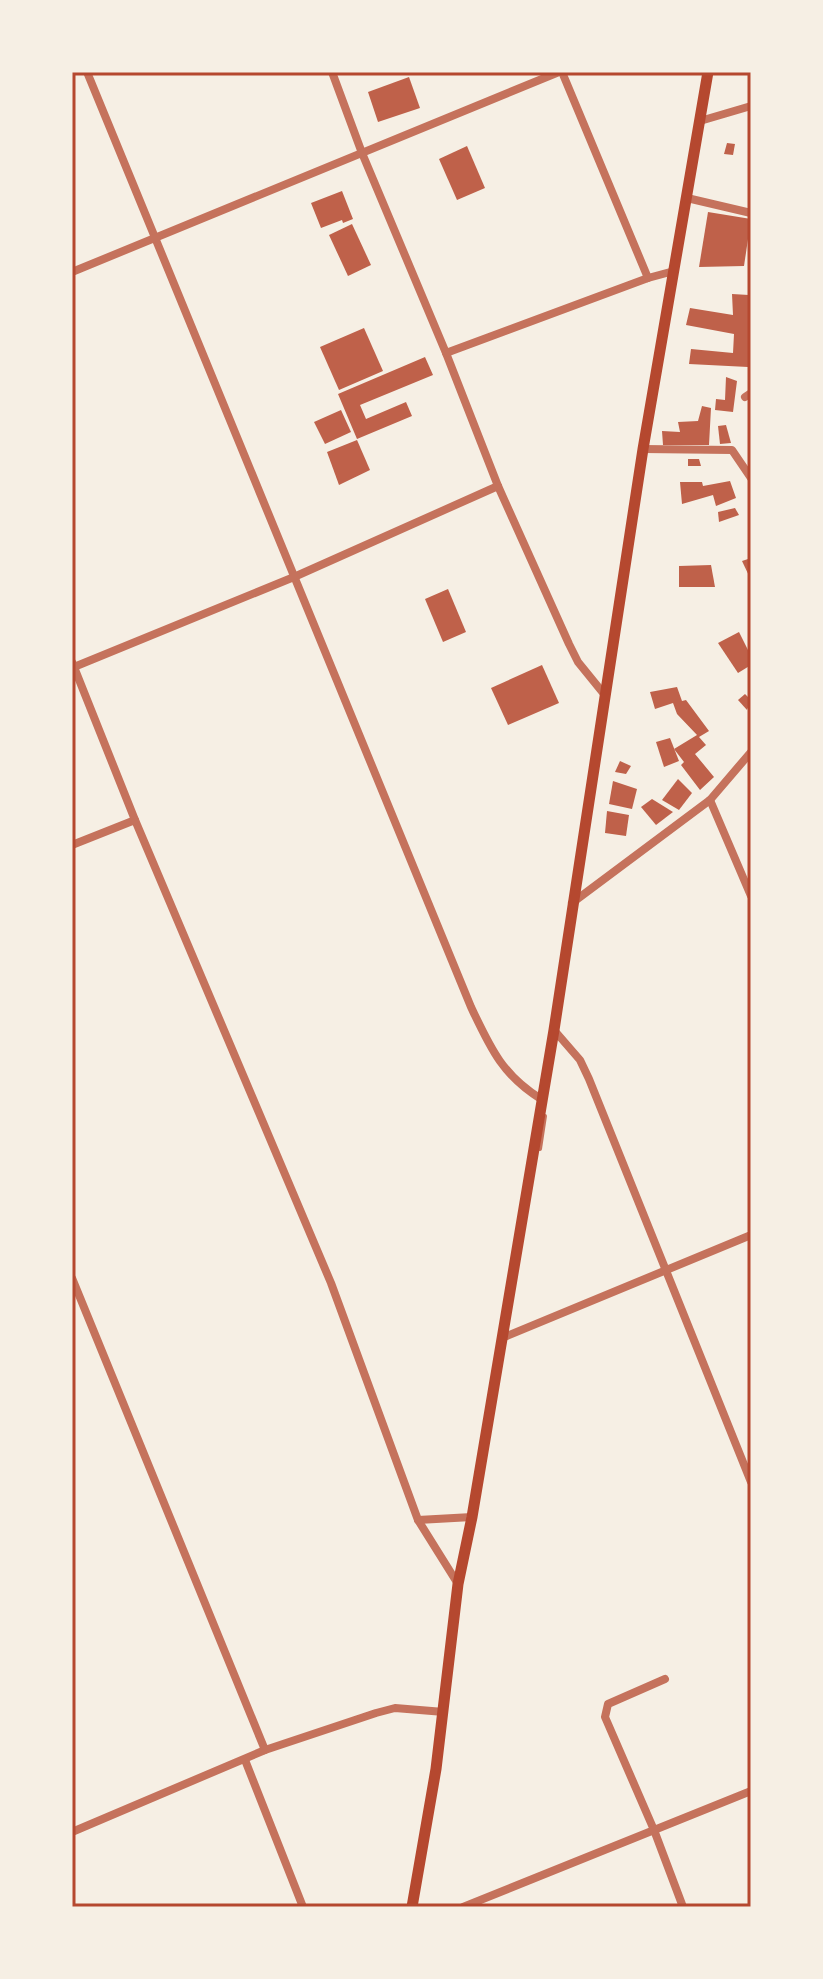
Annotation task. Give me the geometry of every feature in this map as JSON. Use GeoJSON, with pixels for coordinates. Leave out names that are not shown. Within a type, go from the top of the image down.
{"type":"FeatureCollection","features":[{"type":"Feature","properties":{"kind":"main road"},"geometry":{"type":"LineString","coordinates":[[412,1907],[444,1712],[458,1584],[554,1030],[643,449],[708,72]]}},
{"type":"Feature","properties":{"kind":"street"},"geometry":{"type":"LineString","coordinates":[[87,72],[471,1007],[503,1068],[540,1105]]}},
{"type":"Feature","properties":{"kind":"street"},"geometry":{"type":"LineString","coordinates":[[332,72],[498,486],[578,662],[604,694]]}},
{"type":"Feature","properties":{"kind":"street"},"geometry":{"type":"LineString","coordinates":[[72,272],[560,72],[648,278]]}},
{"type":"Feature","properties":{"kind":"street"},"geometry":{"type":"LineString","coordinates":[[700,121],[751,106]]}},
{"type":"Feature","properties":{"kind":"street"},"geometry":{"type":"LineString","coordinates":[[687,198],[751,213]]}},
{"type":"Feature","properties":{"kind":"street"},"geometry":{"type":"LineString","coordinates":[[446,353],[674,271]]}},
{"type":"Feature","properties":{"kind":"street"},"geometry":{"type":"LineString","coordinates":[[643,449],[732,450],[751,478]]}},
{"type":"Feature","properties":{"kind":"street"},"geometry":{"type":"LineString","coordinates":[[458,1584],[418,1520],[331,1283],[135,820],[73,664],[294,577],[498,486]]}},
{"type":"Feature","properties":{"kind":"street"},"geometry":{"type":"LineString","coordinates":[[572,904],[710,800],[751,752]]}},
{"type":"Feature","properties":{"kind":"street"},"geometry":{"type":"LineString","coordinates":[[710,800],[751,896]]}},
{"type":"Feature","properties":{"kind":"street"},"geometry":{"type":"LineString","coordinates":[[72,845],[135,820]]}},
{"type":"Feature","properties":{"kind":"street"},"geometry":{"type":"LineString","coordinates":[[554,1030],[580,1060],[589,1079],[751,1482]]}},
{"type":"Feature","properties":{"kind":"street"},"geometry":{"type":"LineString","coordinates":[[502,1338],[751,1235]]}},
{"type":"Feature","properties":{"kind":"street"},"geometry":{"type":"LineString","coordinates":[[72,1278],[265,1750]]}},
{"type":"Feature","properties":{"kind":"street"},"geometry":{"type":"LineString","coordinates":[[418,1520],[472,1517]]}},
{"type":"Feature","properties":{"kind":"street"},"geometry":{"type":"LineString","coordinates":[[665,1679],[608,1704],[605,1710],[609,1730],[654,1830],[683,1907]]}},
{"type":"Feature","properties":{"kind":"street"},"geometry":{"type":"LineString","coordinates":[[72,1832],[265,1750],[395,1708],[444,1712]]}},
{"type":"Feature","properties":{"kind":"street"},"geometry":{"type":"LineString","coordinates":[[245,1760],[303,1907]]}},
{"type":"Feature","properties":{"kind":"street"},"geometry":{"type":"LineString","coordinates":[[463,1907],[751,1791]]}},
{"type":"Feature","properties":{"kind":"building"},"geometry":{"type":"Polygon","coordinates":[[[409,77],[420,108],[378,122],[368,92],[409,77]]]}},
{"type":"Feature","properties":{"kind":"building"},"geometry":{"type":"Polygon","coordinates":[[[727,143],[735,144],[733,155],[724,154],[727,143]]]}},
{"type":"Feature","properties":{"kind":"building"},"geometry":{"type":"Polygon","coordinates":[[[467,146],[485,188],[457,200],[439,159],[467,146]]]}},
{"type":"Feature","properties":{"kind":"building"},"geometry":{"type":"Polygon","coordinates":[[[342,191],[353,219],[321,228],[311,203],[342,191]]]}},
{"type":"Feature","properties":{"kind":"building"},"geometry":{"type":"Polygon","coordinates":[[[708,212],[751,219],[744,266],[699,267],[708,212]]]}},
{"type":"Feature","properties":{"kind":"building"},"geometry":{"type":"Polygon","coordinates":[[[352,224],[371,265],[348,276],[329,235],[352,224]]]}},
{"type":"Feature","properties":{"kind":"building"},"geometry":{"type":"Polygon","coordinates":[[[732,294],[749,295],[748,367],[689,364],[691,349],[733,353],[734,334],[686,325],[690,308],[733,315],[732,294]]]}},
{"type":"Feature","properties":{"kind":"building"},"geometry":{"type":"Polygon","coordinates":[[[364,328],[383,371],[339,390],[320,347],[364,328]]]}},
{"type":"Feature","properties":{"kind":"building"},"geometry":{"type":"Polygon","coordinates":[[[425,357],[433,375],[360,405],[366,419],[406,402],[412,416],[357,439],[338,394],[425,357]]]}},
{"type":"Feature","properties":{"kind":"building"},"geometry":{"type":"Polygon","coordinates":[[[726,377],[737,381],[733,412],[715,410],[716,399],[725,400],[726,377]]]}},
{"type":"Feature","properties":{"kind":"building"},"geometry":{"type":"Polygon","coordinates":[[[702,406],[711,408],[709,445],[663,445],[662,431],[680,432],[678,422],[698,421],[702,406]]]}},
{"type":"Feature","properties":{"kind":"building"},"geometry":{"type":"Polygon","coordinates":[[[341,410],[351,432],[325,444],[314,422],[341,410]]]}},
{"type":"Feature","properties":{"kind":"building"},"geometry":{"type":"Polygon","coordinates":[[[726,425],[731,443],[720,444],[718,426],[726,425]]]}},
{"type":"Feature","properties":{"kind":"building"},"geometry":{"type":"Polygon","coordinates":[[[357,440],[370,470],[339,485],[327,452],[357,440]]]}},
{"type":"Feature","properties":{"kind":"building"},"geometry":{"type":"Polygon","coordinates":[[[688,459],[699,459],[701,466],[688,466],[688,459]]]}},
{"type":"Feature","properties":{"kind":"building"},"geometry":{"type":"Polygon","coordinates":[[[730,481],[736,498],[716,506],[713,495],[682,504],[680,482],[702,482],[703,486],[730,481]]]}},
{"type":"Feature","properties":{"kind":"building"},"geometry":{"type":"Polygon","coordinates":[[[735,508],[739,515],[719,522],[718,512],[735,508]]]}},
{"type":"Feature","properties":{"kind":"building"},"geometry":{"type":"Polygon","coordinates":[[[751,558],[751,580],[742,561],[751,558]]]}},
{"type":"Feature","properties":{"kind":"building"},"geometry":{"type":"Polygon","coordinates":[[[711,565],[715,587],[679,587],[679,566],[711,565]]]}},
{"type":"Feature","properties":{"kind":"building"},"geometry":{"type":"Polygon","coordinates":[[[448,589],[466,632],[443,642],[425,599],[448,589]]]}},
{"type":"Feature","properties":{"kind":"building"},"geometry":{"type":"Polygon","coordinates":[[[739,632],[751,656],[751,665],[738,673],[718,643],[739,632]]]}},
{"type":"Feature","properties":{"kind":"building"},"geometry":{"type":"Polygon","coordinates":[[[542,665],[559,703],[508,725],[491,688],[542,665]]]}},
{"type":"Feature","properties":{"kind":"building"},"geometry":{"type":"Polygon","coordinates":[[[677,687],[682,701],[686,700],[709,731],[699,737],[706,745],[695,754],[714,777],[700,790],[681,765],[684,762],[674,749],[697,735],[677,714],[673,703],[655,709],[650,692],[677,687]]]}},
{"type":"Feature","properties":{"kind":"building"},"geometry":{"type":"Polygon","coordinates":[[[745,694],[751,700],[747,710],[738,700],[745,694]]]}},
{"type":"Feature","properties":{"kind":"building"},"geometry":{"type":"Polygon","coordinates":[[[670,738],[679,761],[664,767],[656,742],[670,738]]]}},
{"type":"Feature","properties":{"kind":"building"},"geometry":{"type":"Polygon","coordinates":[[[620,761],[631,766],[626,774],[615,772],[620,761]]]}},
{"type":"Feature","properties":{"kind":"building"},"geometry":{"type":"Polygon","coordinates":[[[678,779],[692,793],[679,810],[662,800],[678,779]]]}},
{"type":"Feature","properties":{"kind":"building"},"geometry":{"type":"Polygon","coordinates":[[[613,781],[637,789],[632,809],[609,804],[613,781]]]}},
{"type":"Feature","properties":{"kind":"building"},"geometry":{"type":"Polygon","coordinates":[[[652,799],[673,812],[656,825],[641,807],[652,799]]]}},
{"type":"Feature","properties":{"kind":"building"},"geometry":{"type":"Polygon","coordinates":[[[607,811],[629,815],[626,836],[605,833],[607,811]]]}}]}
